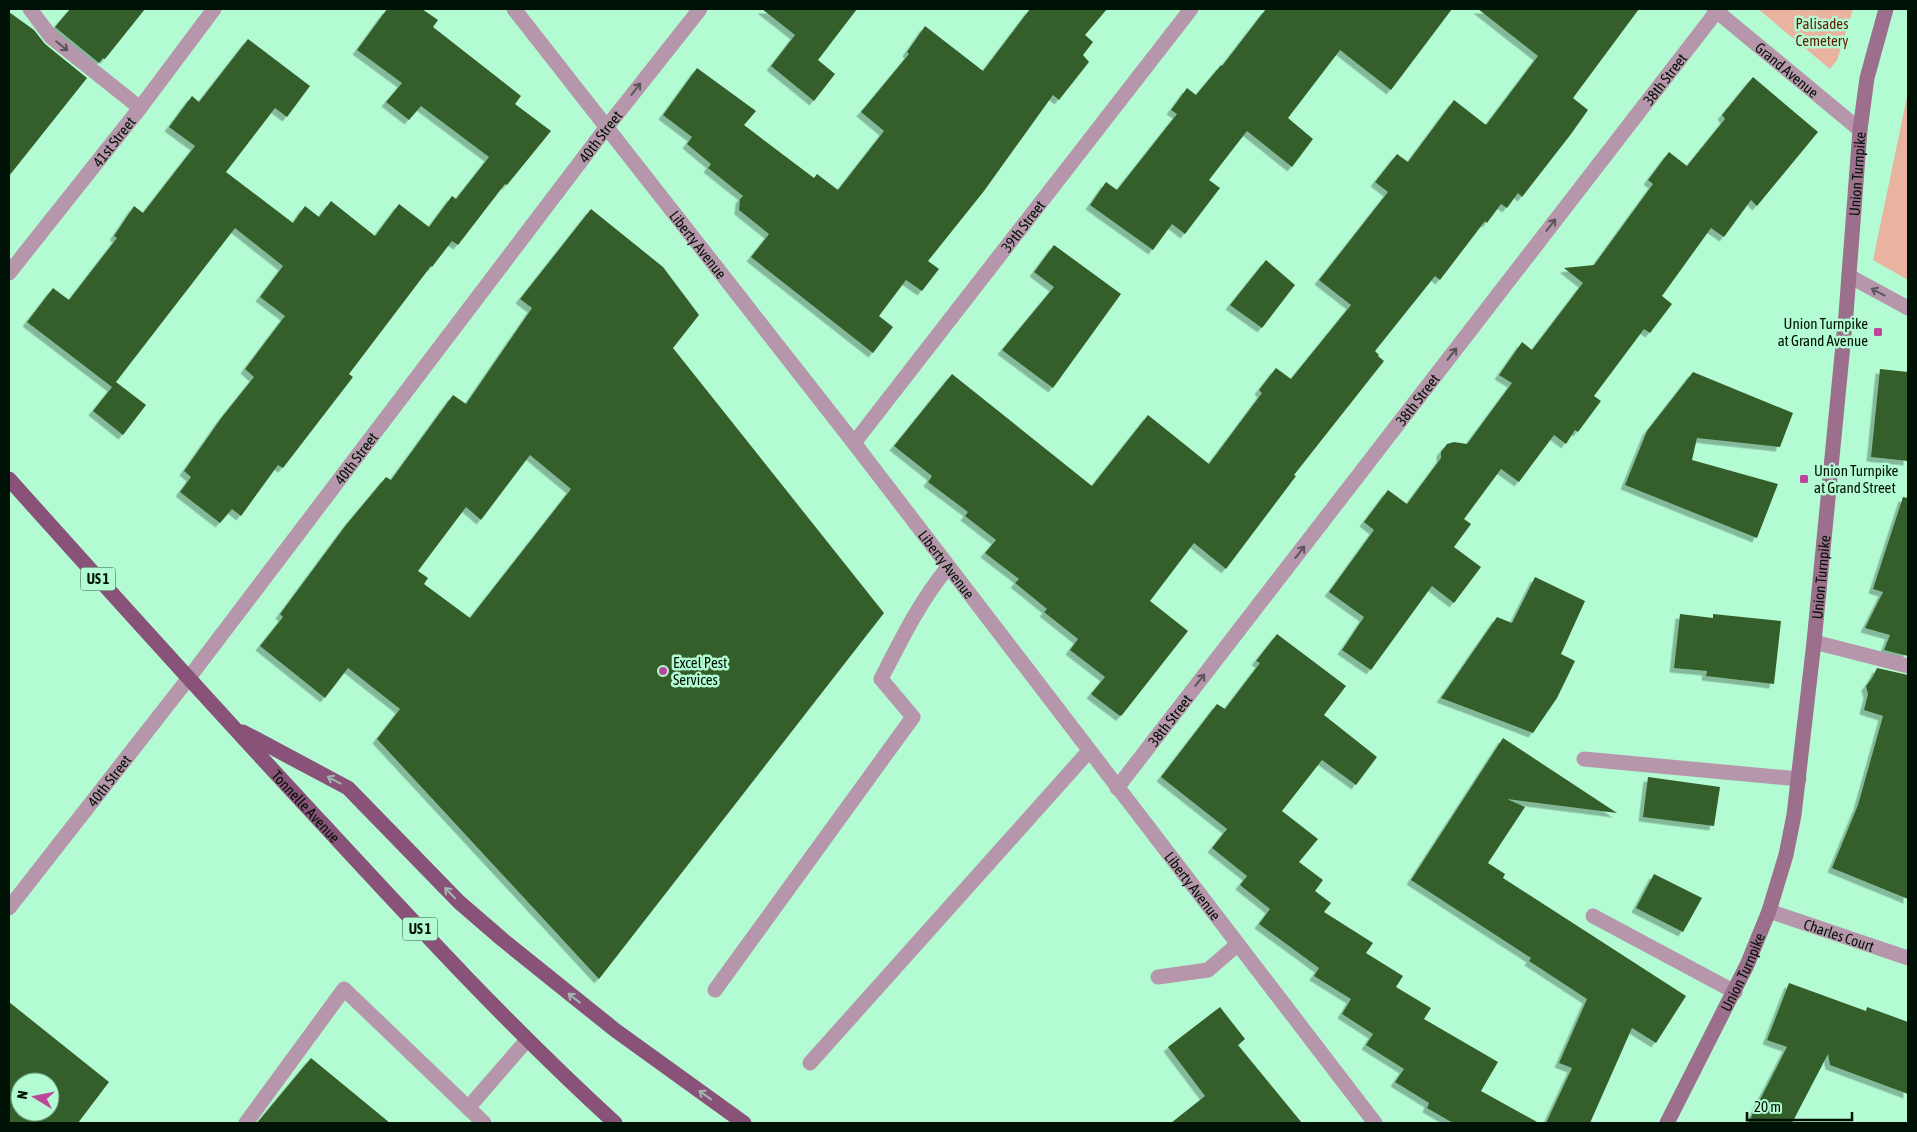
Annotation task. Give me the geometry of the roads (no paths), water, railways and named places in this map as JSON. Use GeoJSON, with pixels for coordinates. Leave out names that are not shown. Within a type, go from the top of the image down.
{"type":"FeatureCollection","features":[{"type":"Feature","properties":{"kind":"main road","name":"Union Turnpike"},"geometry":{"type":"LineString","coordinates":[[1667,1123],[1735,992],[1769,911],[1786,855],[1799,779],[1814,642],[1849,276],[1860,130],[1867,78],[1886,9]]}},
{"type":"Feature","properties":{"kind":"main road","name":"Tonnelle Avenue"},"geometry":{"type":"LineString","coordinates":[[9,479],[188,679],[452,964],[527,1040],[615,1123]]}},
{"type":"Feature","properties":{"kind":"main road"},"geometry":{"type":"LineString","coordinates":[[233,727],[348,788],[459,902],[555,984],[615,1030],[744,1123]]}},
{"type":"Feature","properties":{"kind":"street"},"geometry":{"type":"LineString","coordinates":[[30,9],[50,37],[140,108]]}},
{"type":"Feature","properties":{"kind":"street","name":"41st Street"},"geometry":{"type":"LineString","coordinates":[[9,273],[140,108],[214,9]]}},
{"type":"Feature","properties":{"kind":"street","name":"Liberty Avenue"},"geometry":{"type":"LineString","coordinates":[[514,9],[854,443],[1375,1123]]}},
{"type":"Feature","properties":{"kind":"street","name":"40th Street"},"geometry":{"type":"LineString","coordinates":[[9,908],[188,679],[606,128],[700,9]]}},
{"type":"Feature","properties":{"kind":"street","name":"39th Street"},"geometry":{"type":"LineString","coordinates":[[854,443],[1191,9]]}},
{"type":"Feature","properties":{"kind":"street","name":"Grand Avenue"},"geometry":{"type":"LineString","coordinates":[[1716,10],[1860,130]]}},
{"type":"Feature","properties":{"kind":"street","name":"38th Street"},"geometry":{"type":"LineString","coordinates":[[1117,788],[1716,10]]}},
{"type":"Feature","properties":{"kind":"street"},"geometry":{"type":"LineString","coordinates":[[1849,276],[1908,308]]}},
{"type":"Feature","properties":{"kind":"street"},"geometry":{"type":"LineString","coordinates":[[715,990],[912,717],[881,679],[915,614],[931,588],[948,567]]}},
{"type":"Feature","properties":{"kind":"street"},"geometry":{"type":"LineString","coordinates":[[1814,642],[1908,666]]}},
{"type":"Feature","properties":{"kind":"street"},"geometry":{"type":"LineString","coordinates":[[810,1063],[1089,751]]}},
{"type":"Feature","properties":{"kind":"street"},"geometry":{"type":"LineString","coordinates":[[1584,759],[1799,779]]}},
{"type":"Feature","properties":{"kind":"street","name":"Charles Court"},"geometry":{"type":"LineString","coordinates":[[1769,911],[1908,958]]}},
{"type":"Feature","properties":{"kind":"street"},"geometry":{"type":"LineString","coordinates":[[1593,916],[1735,992]]}},
{"type":"Feature","properties":{"kind":"street"},"geometry":{"type":"LineString","coordinates":[[1158,977],[1208,970],[1238,944]]}},
{"type":"Feature","properties":{"kind":"street"},"geometry":{"type":"LineString","coordinates":[[246,1123],[344,989],[484,1123]]}},
{"type":"Feature","properties":{"kind":"street"},"geometry":{"type":"LineString","coordinates":[[468,1108],[527,1040]]}},
{"type":"Feature","properties":{"kind":"place","name":"Union Turnpike at Grand Avenue"},"geometry":{"type":"Point","coordinates":[1878,332]}},
{"type":"Feature","properties":{"kind":"place","name":"Union Turnpike at Grand Street"},"geometry":{"type":"Point","coordinates":[1804,479]}},
{"type":"Feature","properties":{"kind":"place","name":"Excel Pest Services"},"geometry":{"type":"Point","coordinates":[663,671]}},
{"type":"Feature","properties":{"kind":"park label","name":"Palisades Cemetery"},"geometry":{"type":"Point","coordinates":[1822,32]}}]}
